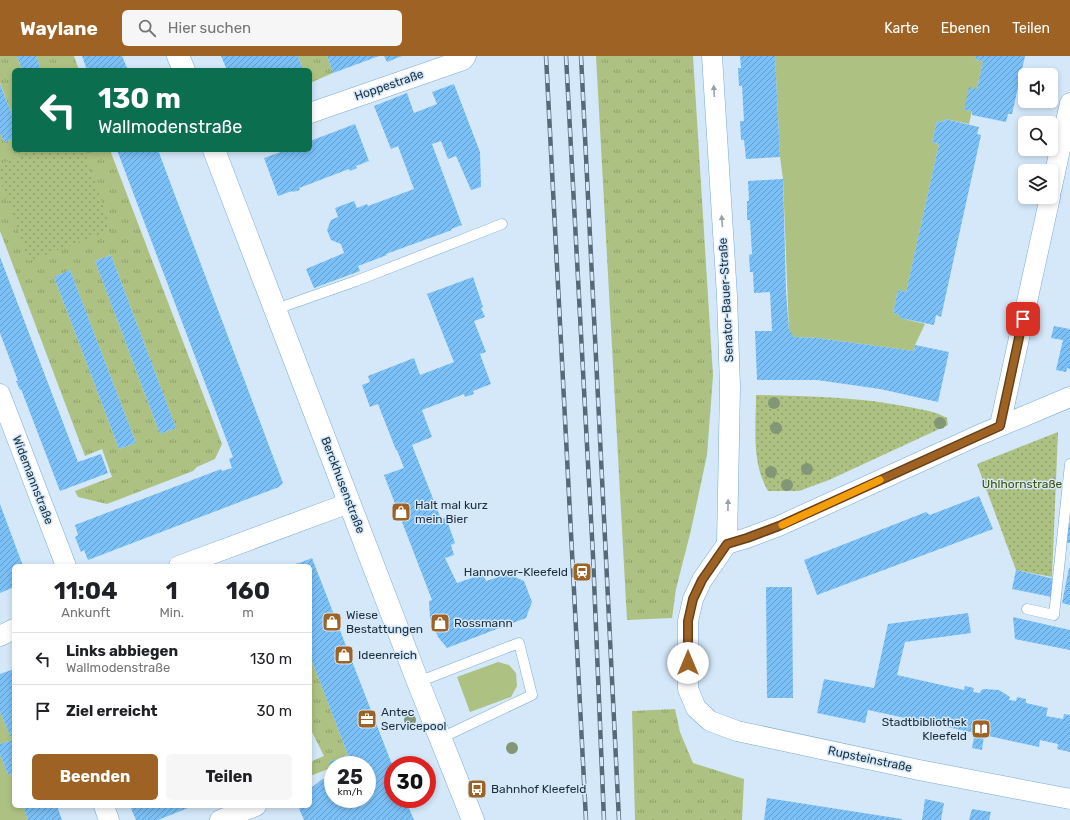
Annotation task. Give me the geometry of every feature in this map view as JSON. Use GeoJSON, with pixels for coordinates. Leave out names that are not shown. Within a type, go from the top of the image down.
{"type":"FeatureCollection","features":[{"type":"Feature","properties":{"kind":"street"},"geometry":{"type":"LineString","coordinates":[[178,56],[183,68]]}},
{"type":"Feature","properties":{"kind":"street","name":"Hoppestraße"},"geometry":{"type":"LineString","coordinates":[[312,112],[463,60],[466,56]]}},
{"type":"Feature","properties":{"kind":"street","name":"Senator-Bauer-Straße"},"geometry":{"type":"LineString","coordinates":[[712,56],[730,387],[727,544]]}},
{"type":"Feature","properties":{"kind":"street"},"geometry":{"type":"LineString","coordinates":[[1057,164],[1070,103]]}},
{"type":"Feature","properties":{"kind":"street","name":"Berckhusenstraße"},"geometry":{"type":"LineString","coordinates":[[215,152],[418,682],[473,820]]}},
{"type":"Feature","properties":{"kind":"street"},"geometry":{"type":"LineString","coordinates":[[1000,426],[1048,204]]}},
{"type":"Feature","properties":{"kind":"street","name":"Widemannstraße"},"geometry":{"type":"LineString","coordinates":[[0,394],[65,564]]}},
{"type":"Feature","properties":{"kind":"street"},"geometry":{"type":"LineString","coordinates":[[727,544],[779,526],[1000,426],[1070,397]]}},
{"type":"Feature","properties":{"kind":"street"},"geometry":{"type":"LineString","coordinates":[[184,564],[349,503]]}},
{"type":"Feature","properties":{"kind":"street","name":"Rupsteinstraße"},"geometry":{"type":"LineString","coordinates":[[727,544],[702,580],[693,599],[688,621],[688,689],[696,708],[710,721],[737,732],[1070,799]]}},
{"type":"Feature","properties":{"kind":"street"},"geometry":{"type":"LineString","coordinates":[[0,636],[12,631]]}},
{"type":"Feature","properties":{"kind":"street"},"geometry":{"type":"LineString","coordinates":[[105,808],[109,820]]}},
{"type":"Feature","properties":{"kind":"street"},"geometry":{"type":"LineString","coordinates":[[220,820],[251,808]]}},
{"type":"Feature","properties":{"kind":"lane"},"geometry":{"type":"LineString","coordinates":[[276,309],[502,224]]}},
{"type":"Feature","properties":{"kind":"lane"},"geometry":{"type":"LineString","coordinates":[[1027,609],[1054,615],[1065,555],[1070,464]]}},
{"type":"Feature","properties":{"kind":"lane"},"geometry":{"type":"LineString","coordinates":[[418,682],[519,643],[532,695],[441,738]]}},
{"type":"Feature","properties":{"kind":"green space"},"geometry":{"type":"Polygon","coordinates":[[[0,56],[17,56],[21,68],[12,68],[12,115],[0,83],[0,56]]]}},
{"type":"Feature","properties":{"kind":"green space"},"geometry":{"type":"Polygon","coordinates":[[[36,56],[74,56],[78,68],[40,68],[36,56]]]}},
{"type":"Feature","properties":{"kind":"green space"},"geometry":{"type":"Polygon","coordinates":[[[298,56],[327,56],[333,73],[312,82],[312,68],[302,68],[298,56]]]}},
{"type":"Feature","properties":{"kind":"green space"},"geometry":{"type":"Polygon","coordinates":[[[596,56],[693,56],[713,376],[707,455],[691,530],[676,589],[672,618],[627,620],[596,56]]]}},
{"type":"Feature","properties":{"kind":"green space"},"geometry":{"type":"Polygon","coordinates":[[[775,56],[976,56],[975,60],[983,61],[977,89],[965,110],[972,111],[969,124],[945,119],[944,122],[937,121],[932,142],[939,144],[906,292],[898,290],[893,313],[900,315],[900,318],[925,324],[915,345],[914,351],[817,338],[793,337],[789,331],[783,179],[780,157],[775,56]]]}},
{"type":"Feature","properties":{"kind":"green space"},"geometry":{"type":"Polygon","coordinates":[[[0,133],[4,142],[12,140],[12,152],[111,152],[222,444],[215,459],[197,467],[193,471],[107,504],[78,497],[75,491],[112,477],[102,449],[85,456],[0,231],[0,133]],[[111,255],[95,261],[160,434],[176,428],[111,255]],[[70,270],[54,277],[119,449],[136,443],[70,270]]]}},
{"type":"Feature","properties":{"kind":"green space"},"geometry":{"type":"Polygon","coordinates":[[[30,152],[85,152],[111,230],[29,261],[0,180],[0,164],[30,152]]]}},
{"type":"Feature","properties":{"kind":"green space"},"geometry":{"type":"Polygon","coordinates":[[[756,395],[871,401],[924,410],[938,414],[947,418],[948,425],[829,480],[799,491],[768,491],[759,468],[757,456],[755,431],[756,395]]]}},
{"type":"Feature","properties":{"kind":"green space","name":"Uhlhornstraße"},"geometry":{"type":"Polygon","coordinates":[[[1058,432],[1052,577],[1016,570],[977,464],[1058,432]]]}},
{"type":"Feature","properties":{"kind":"green space"},"geometry":{"type":"Polygon","coordinates":[[[312,661],[348,755],[324,756],[312,732],[312,661]]]}},
{"type":"Feature","properties":{"kind":"green space"},"geometry":{"type":"Polygon","coordinates":[[[498,662],[509,665],[516,673],[517,686],[511,697],[470,712],[457,677],[498,662]]]}},
{"type":"Feature","properties":{"kind":"green space"},"geometry":{"type":"Polygon","coordinates":[[[675,709],[680,732],[693,763],[744,779],[742,820],[635,820],[632,711],[675,709]]]}},
{"type":"Feature","properties":{"kind":"green space"},"geometry":{"type":"Polygon","coordinates":[[[0,712],[12,740],[0,744],[0,712]]]}},
{"type":"Feature","properties":{"kind":"green space"},"geometry":{"type":"Polygon","coordinates":[[[0,754],[8,775],[11,774],[12,777],[12,808],[24,808],[28,820],[0,820],[0,754]]]}},
{"type":"Feature","properties":{"kind":"green space"},"geometry":{"type":"Polygon","coordinates":[[[324,756],[324,771],[312,775],[312,761],[324,756]]]}},
{"type":"Feature","properties":{"kind":"building"},"geometry":{"type":"Polygon","coordinates":[[[17,56],[36,56],[40,68],[21,68],[17,56]]]}},
{"type":"Feature","properties":{"kind":"building"},"geometry":{"type":"Polygon","coordinates":[[[82,56],[122,56],[127,68],[86,68],[82,56]]]}},
{"type":"Feature","properties":{"kind":"building"},"geometry":{"type":"Polygon","coordinates":[[[221,56],[298,56],[302,68],[226,68],[221,56]]]}},
{"type":"Feature","properties":{"kind":"building"},"geometry":{"type":"Polygon","coordinates":[[[327,56],[379,56],[333,73],[327,56]]]}},
{"type":"Feature","properties":{"kind":"building"},"geometry":{"type":"Polygon","coordinates":[[[384,56],[402,56],[387,62],[384,56]]]}},
{"type":"Feature","properties":{"kind":"building"},"geometry":{"type":"Polygon","coordinates":[[[740,56],[775,56],[780,157],[746,159],[744,140],[741,140],[740,121],[744,121],[742,86],[739,86],[738,68],[741,68],[740,56]]]}},
{"type":"Feature","properties":{"kind":"building"},"geometry":{"type":"Polygon","coordinates":[[[976,56],[1025,56],[1022,68],[1018,68],[1018,87],[1012,114],[1008,114],[1006,122],[972,115],[972,111],[964,110],[969,87],[977,89],[983,61],[975,60],[976,56]]]}},
{"type":"Feature","properties":{"kind":"building"},"geometry":{"type":"Polygon","coordinates":[[[0,84],[12,115],[12,140],[4,142],[0,133],[0,84]]]}},
{"type":"Feature","properties":{"kind":"building"},"geometry":{"type":"Polygon","coordinates":[[[454,84],[480,152],[481,187],[471,190],[456,156],[448,159],[441,141],[432,144],[462,225],[386,254],[387,255],[358,266],[360,271],[314,288],[306,269],[344,253],[341,244],[331,240],[327,230],[331,220],[338,217],[335,208],[354,201],[357,208],[367,204],[368,206],[414,189],[398,146],[391,149],[374,106],[407,93],[414,113],[437,104],[432,92],[454,84]]]}},
{"type":"Feature","properties":{"kind":"building"},"geometry":{"type":"Polygon","coordinates":[[[945,119],[979,127],[977,134],[981,135],[941,317],[936,315],[934,325],[900,318],[900,315],[893,313],[898,290],[906,292],[939,144],[932,142],[937,121],[944,122],[945,119]]]}},
{"type":"Feature","properties":{"kind":"building"},"geometry":{"type":"Polygon","coordinates":[[[355,124],[369,161],[356,166],[357,168],[350,171],[349,169],[299,188],[300,190],[278,196],[264,158],[280,152],[312,152],[312,140],[355,124]]]}},
{"type":"Feature","properties":{"kind":"building"},"geometry":{"type":"Polygon","coordinates":[[[118,152],[159,152],[283,483],[279,487],[88,560],[84,550],[81,552],[75,537],[78,535],[75,525],[221,469],[222,471],[232,468],[229,459],[233,457],[118,152]]]}},
{"type":"Feature","properties":{"kind":"building"},"geometry":{"type":"Polygon","coordinates":[[[783,179],[786,291],[789,331],[792,333],[793,337],[817,338],[914,351],[915,345],[949,352],[938,402],[880,389],[817,380],[757,380],[755,331],[772,331],[770,292],[754,293],[753,272],[750,272],[749,255],[752,254],[750,220],[747,220],[747,201],[749,201],[748,181],[783,179]]]}},
{"type":"Feature","properties":{"kind":"building"},"geometry":{"type":"Polygon","coordinates":[[[111,255],[176,428],[160,434],[95,261],[111,255]]]}},
{"type":"Feature","properties":{"kind":"building"},"geometry":{"type":"Polygon","coordinates":[[[0,257],[78,462],[101,454],[108,473],[60,491],[21,389],[20,390],[16,381],[18,381],[0,333],[0,257]]]}},
{"type":"Feature","properties":{"kind":"building"},"geometry":{"type":"Polygon","coordinates":[[[70,270],[136,443],[119,449],[54,277],[70,270]]]}},
{"type":"Feature","properties":{"kind":"building"},"geometry":{"type":"Polygon","coordinates":[[[473,277],[483,307],[481,308],[485,317],[474,321],[486,352],[480,354],[491,384],[473,391],[474,394],[465,397],[464,394],[422,410],[432,437],[412,445],[441,519],[446,518],[455,543],[451,545],[454,555],[445,558],[457,583],[483,574],[486,581],[508,574],[524,581],[532,602],[526,618],[447,648],[438,637],[430,618],[429,601],[432,600],[384,475],[404,468],[378,404],[370,407],[362,385],[370,382],[368,376],[414,358],[420,375],[454,362],[427,294],[473,277]]]}},
{"type":"Feature","properties":{"kind":"building"},"geometry":{"type":"Polygon","coordinates":[[[1054,326],[1070,329],[1070,369],[1067,368],[1066,372],[1056,370],[1063,340],[1051,338],[1054,326]]]}},
{"type":"Feature","properties":{"kind":"building"},"geometry":{"type":"Polygon","coordinates":[[[979,496],[993,529],[817,595],[804,560],[926,512],[930,515],[979,496]]]}},
{"type":"Feature","properties":{"kind":"building"},"geometry":{"type":"Polygon","coordinates":[[[0,504],[22,564],[12,564],[12,588],[0,593],[0,504]]]}},
{"type":"Feature","properties":{"kind":"building"},"geometry":{"type":"Polygon","coordinates":[[[1070,523],[1070,543],[1064,542],[1070,523]]]}},
{"type":"Feature","properties":{"kind":"building"},"geometry":{"type":"Polygon","coordinates":[[[312,558],[389,756],[384,756],[384,808],[409,808],[414,820],[304,820],[299,808],[312,808],[312,787],[324,779],[324,808],[376,808],[376,756],[345,756],[348,755],[312,661],[312,564],[295,564],[312,558]]]}},
{"type":"Feature","properties":{"kind":"building"},"geometry":{"type":"Polygon","coordinates":[[[1070,568],[1070,605],[1062,603],[1070,568]]]}},
{"type":"Feature","properties":{"kind":"building"},"geometry":{"type":"Polygon","coordinates":[[[1016,570],[1055,579],[1052,597],[1012,589],[1016,570]]]}},
{"type":"Feature","properties":{"kind":"building"},"geometry":{"type":"Polygon","coordinates":[[[766,587],[792,587],[793,698],[767,698],[766,587]]]}},
{"type":"Feature","properties":{"kind":"building"},"geometry":{"type":"Polygon","coordinates":[[[968,613],[971,633],[905,642],[897,675],[964,690],[965,686],[974,688],[973,692],[980,693],[981,690],[984,689],[999,690],[1010,697],[1009,700],[1016,701],[1017,697],[1026,699],[1026,703],[1048,708],[1046,716],[1063,719],[1064,714],[1070,715],[1070,752],[1057,749],[1058,744],[1040,740],[1039,747],[984,735],[982,750],[972,748],[975,733],[868,710],[865,723],[817,713],[824,679],[874,688],[888,624],[968,613]]]}},
{"type":"Feature","properties":{"kind":"building"},"geometry":{"type":"Polygon","coordinates":[[[1013,617],[1070,630],[1070,650],[1015,639],[1013,617]]]}},
{"type":"Feature","properties":{"kind":"building"},"geometry":{"type":"Polygon","coordinates":[[[12,670],[12,740],[0,712],[0,674],[12,670]]]}},
{"type":"Feature","properties":{"kind":"building"},"geometry":{"type":"Polygon","coordinates":[[[12,740],[12,777],[11,774],[8,775],[0,754],[0,744],[12,740]]]}},
{"type":"Feature","properties":{"kind":"building"},"geometry":{"type":"Polygon","coordinates":[[[767,798],[902,819],[902,820],[764,820],[767,798]]]}},
{"type":"Feature","properties":{"kind":"building"},"geometry":{"type":"Polygon","coordinates":[[[925,799],[944,803],[941,820],[922,820],[925,799]]]}},
{"type":"Feature","properties":{"kind":"building"},"geometry":{"type":"Polygon","coordinates":[[[24,808],[58,808],[62,820],[28,820],[24,808]]]}},
{"type":"Feature","properties":{"kind":"building"},"geometry":{"type":"Polygon","coordinates":[[[131,808],[188,808],[158,820],[136,820],[131,808]]]}},
{"type":"Feature","properties":{"kind":"building"},"geometry":{"type":"Polygon","coordinates":[[[972,809],[991,812],[989,820],[969,820],[972,809]]]}},
{"type":"Feature","properties":{"kind":"railway"},"geometry":{"type":"LineString","coordinates":[[546,56],[586,820]]}},
{"type":"Feature","properties":{"kind":"railway"},"geometry":{"type":"LineString","coordinates":[[566,56],[593,556],[604,820]]}},
{"type":"Feature","properties":{"kind":"railway"},"geometry":{"type":"LineString","coordinates":[[581,56],[619,820]]}},
{"type":"Feature","properties":{"kind":"slow traffic"},"geometry":{"type":"LineString","coordinates":[[782,525],[880,480]]}},
{"type":"Feature","properties":{"kind":"place","name":"Halt mal kurz mein Bier"},"geometry":{"type":"Point","coordinates":[401,512]}},
{"type":"Feature","properties":{"kind":"place","name":"Hannover-Kleefeld"},"geometry":{"type":"Point","coordinates":[582,572]}},
{"type":"Feature","properties":{"kind":"place","name":"Wiese Bestattungen"},"geometry":{"type":"Point","coordinates":[332,622]}},
{"type":"Feature","properties":{"kind":"place","name":"Rossmann"},"geometry":{"type":"Point","coordinates":[440,623]}},
{"type":"Feature","properties":{"kind":"place","name":"Ideenreich"},"geometry":{"type":"Point","coordinates":[344,655]}},
{"type":"Feature","properties":{"kind":"place","name":"Antec Servicepool"},"geometry":{"type":"Point","coordinates":[367,719]}},
{"type":"Feature","properties":{"kind":"place","name":"Stadtbibliothek Kleefeld"},"geometry":{"type":"Point","coordinates":[981,729]}},
{"type":"Feature","properties":{"kind":"place","name":"Bahnhof Kleefeld"},"geometry":{"type":"Point","coordinates":[477,789]}},
{"type":"Feature","properties":{"kind":"route"},"geometry":{"type":"LineString","coordinates":[[688,663],[688,621],[693,599],[702,580],[727,544],[737,542],[779,526],[1000,426],[1023,319]]}}]}
